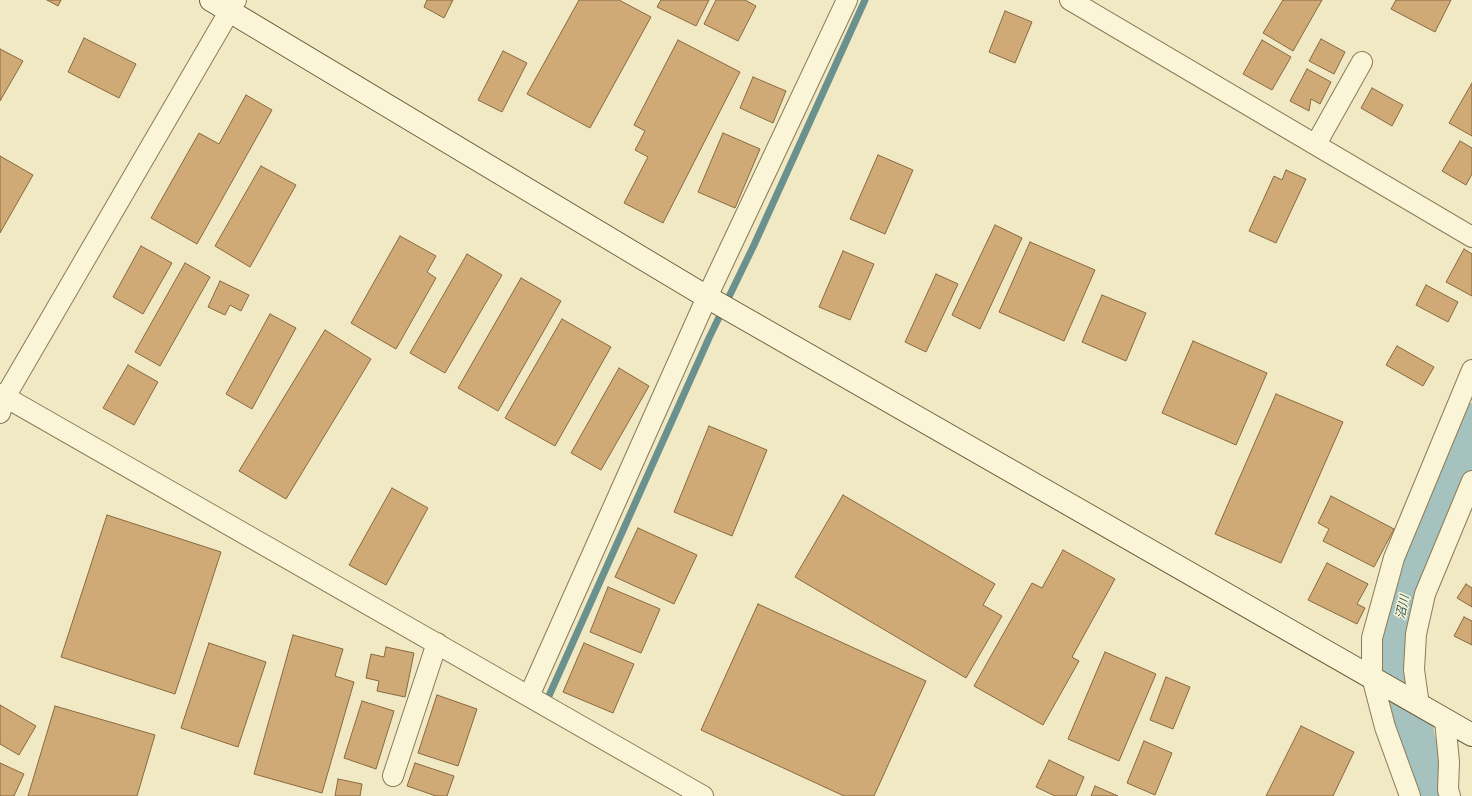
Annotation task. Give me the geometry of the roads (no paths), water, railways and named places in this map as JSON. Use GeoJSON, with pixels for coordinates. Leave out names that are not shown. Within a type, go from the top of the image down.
{"type":"FeatureCollection","features":[{"type":"Feature","properties":{"kind":"street"},"geometry":{"type":"LineString","coordinates":[[211,0],[233,5],[707,298],[1472,735]]}},
{"type":"Feature","properties":{"kind":"street"},"geometry":{"type":"LineString","coordinates":[[529,696],[707,298],[847,0]]}},
{"type":"Feature","properties":{"kind":"street"},"geometry":{"type":"LineString","coordinates":[[1070,0],[1472,236]]}},
{"type":"Feature","properties":{"kind":"street"},"geometry":{"type":"LineString","coordinates":[[233,5],[2,402],[437,643],[703,796]]}},
{"type":"Feature","properties":{"kind":"street"},"geometry":{"type":"LineString","coordinates":[[1316,144],[1362,62]]}},
{"type":"Feature","properties":{"kind":"street"},"geometry":{"type":"LineString","coordinates":[[1410,796],[1385,727],[1372,677],[1372,638],[1394,558],[1472,370]]}},
{"type":"Feature","properties":{"kind":"street"},"geometry":{"type":"LineString","coordinates":[[1419,705],[1414,670],[1416,634],[1425,594],[1472,482]]}},
{"type":"Feature","properties":{"kind":"street"},"geometry":{"type":"LineString","coordinates":[[393,776],[437,643]]}},
{"type":"Feature","properties":{"kind":"street"},"geometry":{"type":"LineString","coordinates":[[1445,720],[1449,762],[1448,790],[1450,796]]}},
{"type":"Feature","properties":{"kind":"waterway"},"geometry":{"type":"LineString","coordinates":[[548,698],[709,338],[754,245],[865,0]]}},
{"type":"Feature","properties":{"kind":"waterway","name":"沼川"},"geometry":{"type":"LineString","coordinates":[[1434,796],[1414,743],[1396,645],[1412,561],[1472,425]]}}]}
